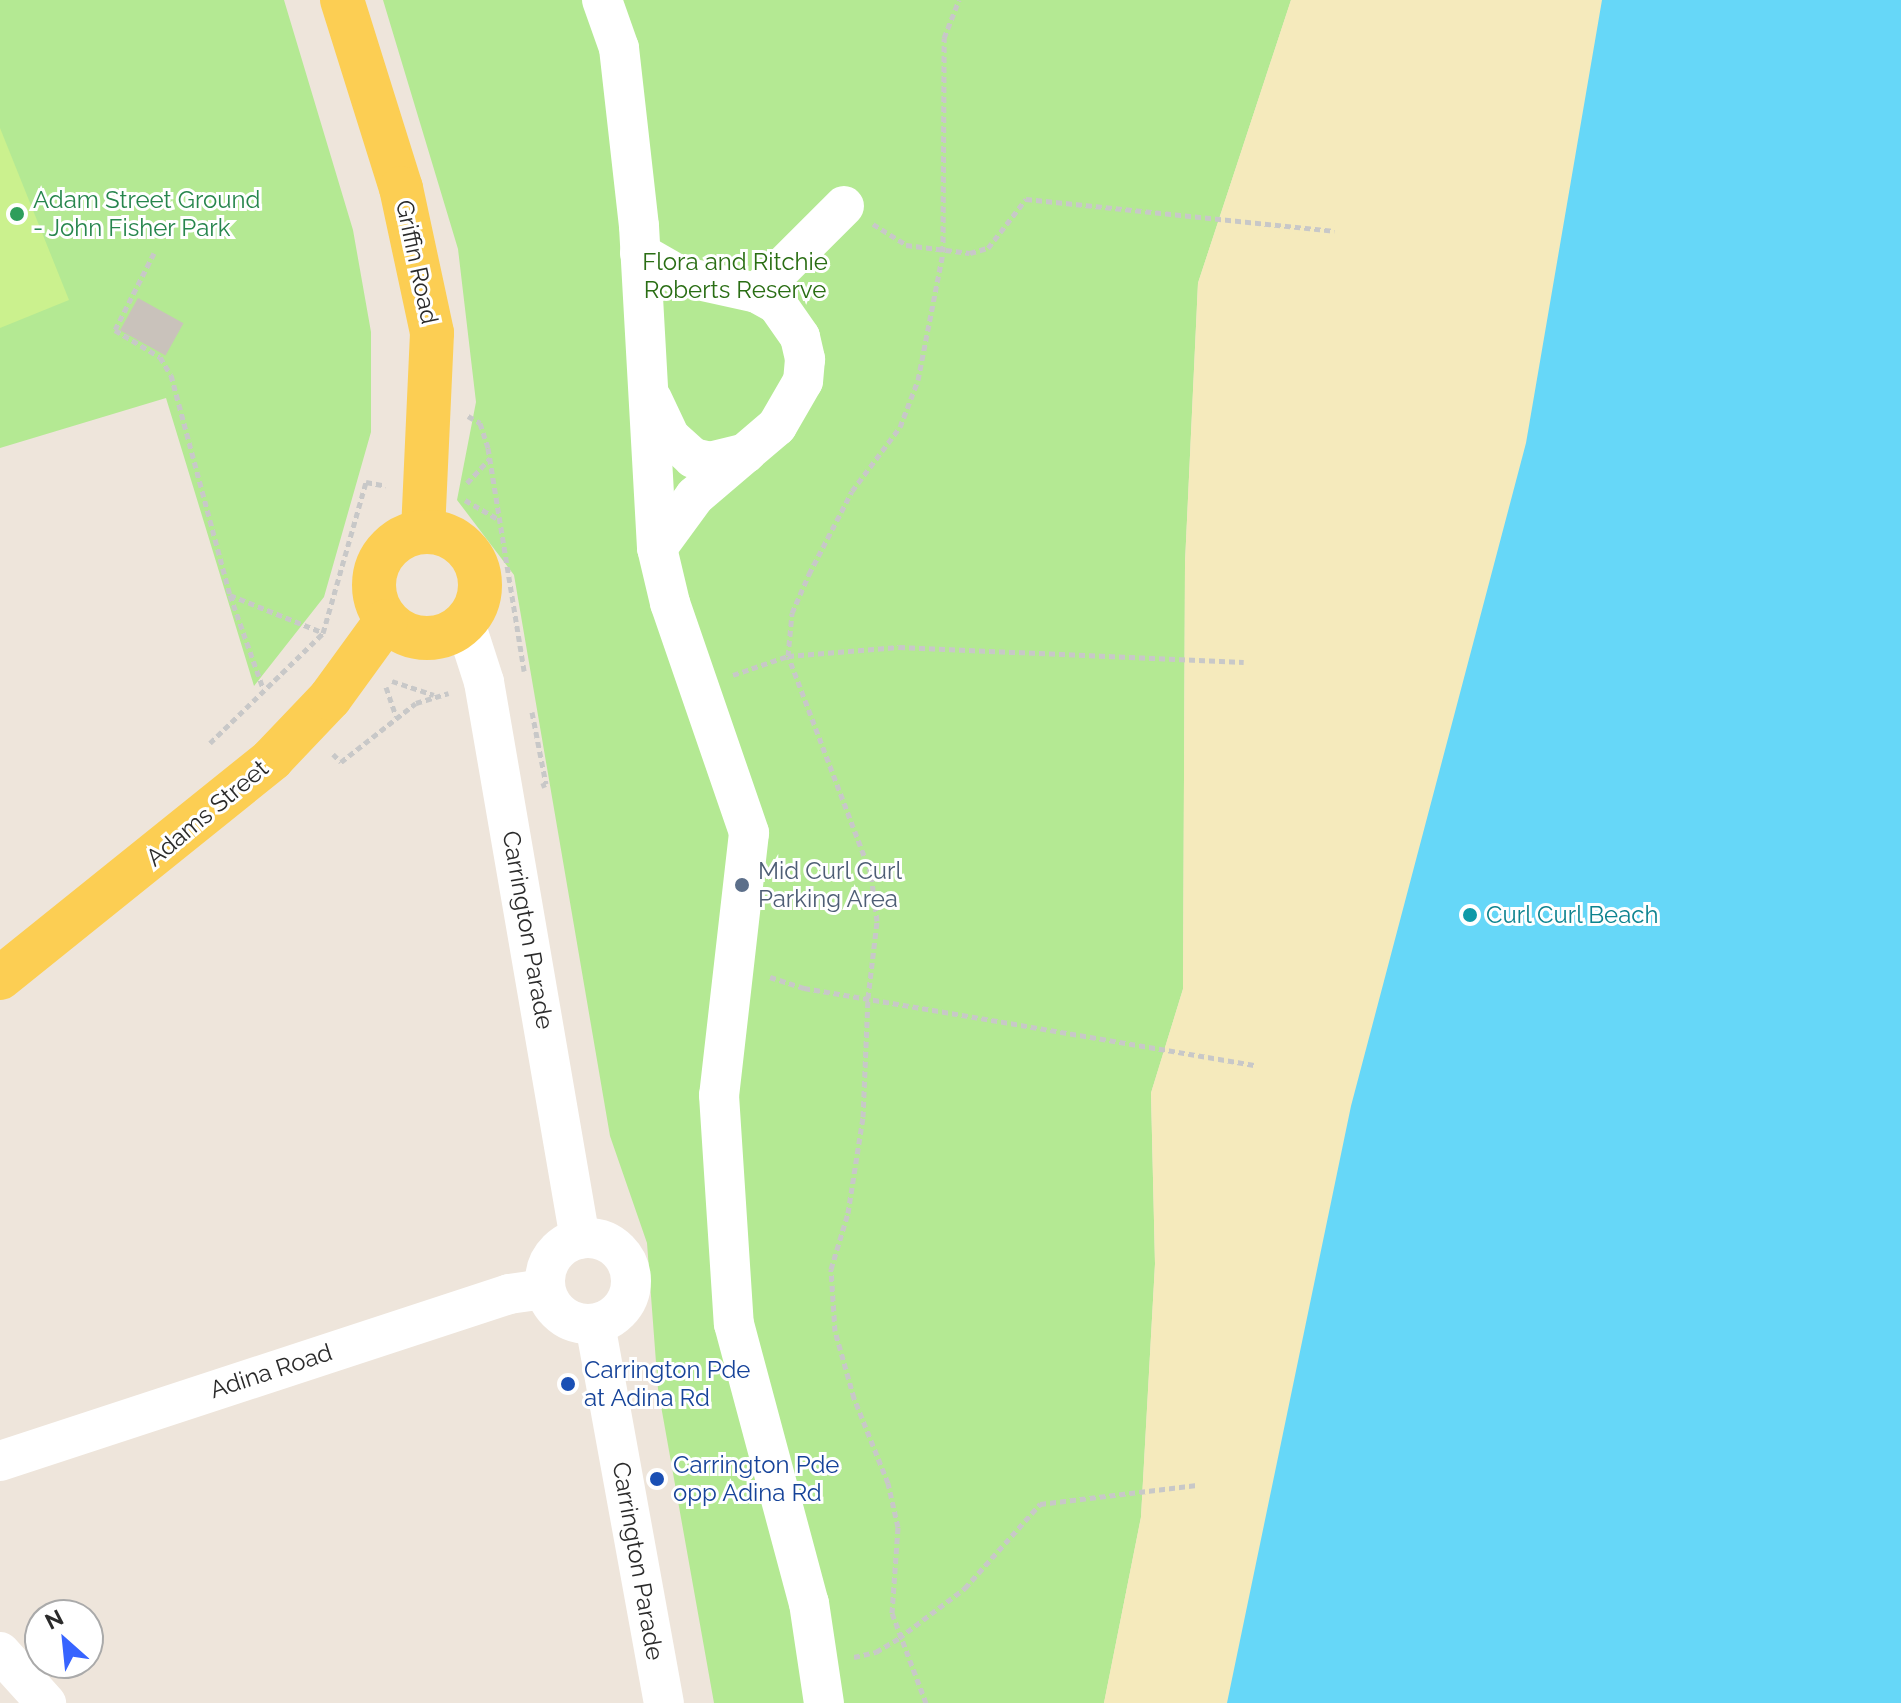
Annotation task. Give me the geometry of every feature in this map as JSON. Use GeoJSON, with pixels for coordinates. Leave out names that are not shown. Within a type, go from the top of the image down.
{"type":"FeatureCollection","features":[{"type":"Feature","properties":{"kind":"main road","name":"Griffin Road"},"geometry":{"type":"LineString","coordinates":[[342,0],[418,251],[432,333],[433,394],[423,532]]}},
{"type":"Feature","properties":{"kind":"main road"},"geometry":{"type":"LineString","coordinates":[[423,532],[459,542],[479,572],[480,590],[465,623],[434,639],[408,635],[386,621],[377,607],[374,573],[392,545],[423,532]]}},
{"type":"Feature","properties":{"kind":"main road","name":"Adams Street"},"geometry":{"type":"LineString","coordinates":[[0,978],[215,809],[303,726],[386,621]]}},
{"type":"Feature","properties":{"kind":"street"},"geometry":{"type":"LineString","coordinates":[[602,0],[619,48],[640,253],[645,383],[657,548],[670,603],[749,833],[719,1095],[734,1324],[820,1663],[824,1703]]}},
{"type":"Feature","properties":{"kind":"street"},"geometry":{"type":"LineString","coordinates":[[757,293],[844,206]]}},
{"type":"Feature","properties":{"kind":"street"},"geometry":{"type":"LineString","coordinates":[[640,253],[701,284],[757,293],[789,317],[805,359],[803,381],[792,405],[750,451],[685,507],[657,548]]}},
{"type":"Feature","properties":{"kind":"street"},"geometry":{"type":"LineString","coordinates":[[645,383],[670,437],[693,458],[710,462],[750,451]]}},
{"type":"Feature","properties":{"kind":"street","name":"Carrington Parade"},"geometry":{"type":"LineString","coordinates":[[465,623],[484,682],[580,1239]]}},
{"type":"Feature","properties":{"kind":"street"},"geometry":{"type":"LineString","coordinates":[[580,1239],[610,1244],[629,1267],[629,1297],[609,1319],[595,1324],[568,1321],[557,1313],[545,1289],[549,1262],[556,1251],[580,1239]]}},
{"type":"Feature","properties":{"kind":"street","name":"Adina Road"},"geometry":{"type":"LineString","coordinates":[[0,1461],[509,1294],[545,1289]]}},
{"type":"Feature","properties":{"kind":"street","name":"Carrington Parade"},"geometry":{"type":"LineString","coordinates":[[595,1324],[664,1703]]}},
{"type":"Feature","properties":{"kind":"street"},"geometry":{"type":"LineString","coordinates":[[0,1652],[46,1703]]}},
{"type":"Feature","properties":{"kind":"path"},"geometry":{"type":"LineString","coordinates":[[926,1703],[892,1613],[898,1527],[888,1483],[854,1398],[835,1331],[831,1269],[848,1213],[863,1117],[868,998],[877,921],[871,874],[844,814],[788,656],[792,613],[809,574],[852,491],[900,427],[918,380],[943,252],[944,38],[959,0]]}},
{"type":"Feature","properties":{"kind":"path"},"geometry":{"type":"LineString","coordinates":[[844,206],[906,245],[943,252],[988,248],[1026,199],[1334,231]]}},
{"type":"Feature","properties":{"kind":"path"},"geometry":{"type":"LineString","coordinates":[[154,253],[115,330],[160,357],[171,375],[230,595],[263,688]]}},
{"type":"Feature","properties":{"kind":"path"},"geometry":{"type":"LineString","coordinates":[[433,394],[480,423],[490,458],[527,687]]}},
{"type":"Feature","properties":{"kind":"path"},"geometry":{"type":"LineString","coordinates":[[490,458],[456,493],[499,520]]}},
{"type":"Feature","properties":{"kind":"path"},"geometry":{"type":"LineString","coordinates":[[210,743],[263,688],[323,633],[366,482]]}},
{"type":"Feature","properties":{"kind":"path"},"geometry":{"type":"LineString","coordinates":[[230,595],[323,633]]}},
{"type":"Feature","properties":{"kind":"path"},"geometry":{"type":"LineString","coordinates":[[701,686],[788,656],[899,647],[1244,662]]}},
{"type":"Feature","properties":{"kind":"path"},"geometry":{"type":"LineString","coordinates":[[396,716],[387,683],[397,679],[436,696]]}},
{"type":"Feature","properties":{"kind":"path"},"geometry":{"type":"LineString","coordinates":[[303,726],[341,762],[396,716],[446,694]]}},
{"type":"Feature","properties":{"kind":"path"},"geometry":{"type":"LineString","coordinates":[[505,799],[546,784],[529,701]]}},
{"type":"Feature","properties":{"kind":"path"},"geometry":{"type":"LineString","coordinates":[[735,967],[804,988],[1255,1065]]}},
{"type":"Feature","properties":{"kind":"path"},"geometry":{"type":"LineString","coordinates":[[820,1663],[876,1652],[899,1638],[965,1588],[1040,1504],[1197,1485]]}},
{"type":"Feature","properties":{"kind":"green space"},"geometry":{"type":"Polygon","coordinates":[[[0,0],[284,0],[353,230],[371,332],[371,432],[324,597],[254,686],[166,398],[0,448],[0,0]]]}},
{"type":"Feature","properties":{"kind":"green space","name":"Flora and Ritchie Roberts Reserve"},"geometry":{"type":"Polygon","coordinates":[[[383,0],[1291,0],[1198,283],[1185,563],[1183,989],[1151,1093],[1155,1264],[1141,1517],[1104,1703],[714,1703],[658,1389],[647,1243],[610,1136],[514,575],[457,500],[476,402],[458,249],[383,0]]]}},
{"type":"Feature","properties":{"kind":"green space","name":"Adam Street Ground - John Fisher Park"},"geometry":{"type":"Polygon","coordinates":[[[0,128],[69,300],[0,328],[0,128]]]}},
{"type":"Feature","properties":{"kind":"sand","name":"Curl Curl Beach"},"geometry":{"type":"Polygon","coordinates":[[[1291,0],[1901,0],[1614,1703],[1104,1703],[1141,1517],[1155,1264],[1151,1093],[1183,989],[1185,563],[1198,283],[1291,0]]]}},
{"type":"Feature","properties":{"kind":"water"},"geometry":{"type":"Polygon","coordinates":[[[1602,0],[1901,0],[1901,1703],[1227,1703],[1351,1106],[1526,443],[1602,0]]]}},
{"type":"Feature","properties":{"kind":"building"},"geometry":{"type":"Polygon","coordinates":[[[138,298],[183,323],[166,356],[120,330],[138,298]]]}},
{"type":"Feature","properties":{"kind":"place","name":"Adam Street Ground - John Fisher Park"},"geometry":{"type":"Point","coordinates":[17,214]}},
{"type":"Feature","properties":{"kind":"place","name":"Mid Curl Curl Parking Area"},"geometry":{"type":"Point","coordinates":[742,885]}},
{"type":"Feature","properties":{"kind":"place","name":"Curl Curl Beach"},"geometry":{"type":"Point","coordinates":[1470,915]}},
{"type":"Feature","properties":{"kind":"place","name":"Carrington Pde at Adina Rd"},"geometry":{"type":"Point","coordinates":[568,1384]}},
{"type":"Feature","properties":{"kind":"place","name":"Carrington Pde opp Adina Rd"},"geometry":{"type":"Point","coordinates":[657,1479]}}]}
